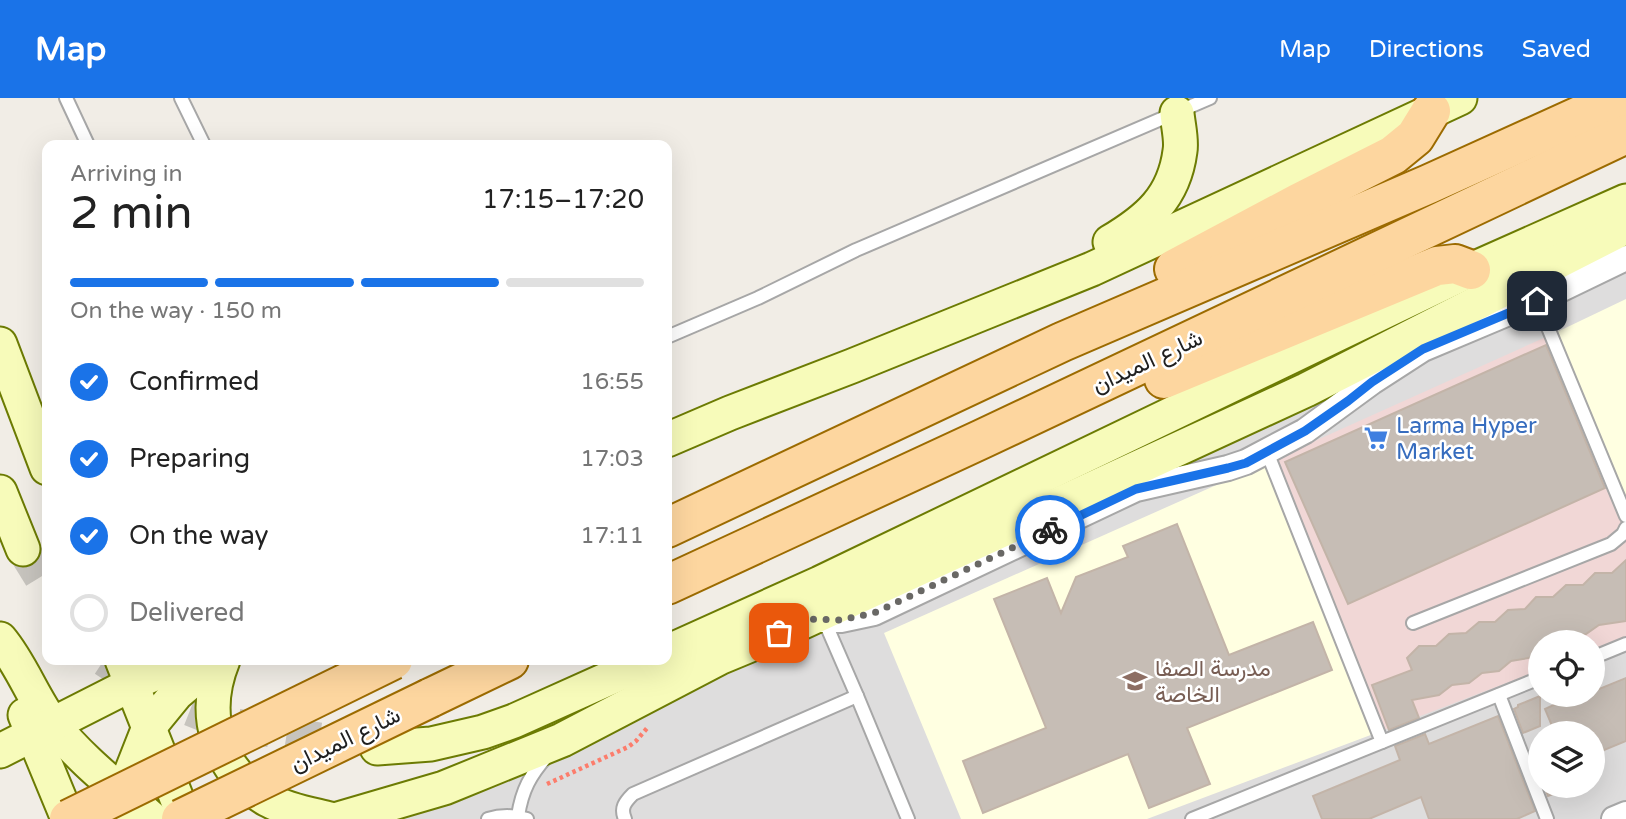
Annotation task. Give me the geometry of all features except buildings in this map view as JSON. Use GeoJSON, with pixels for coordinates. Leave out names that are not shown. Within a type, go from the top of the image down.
{"type":"FeatureCollection","features":[{"type":"Feature","properties":{"kind":"main road"},"geometry":{"type":"LineString","coordinates":[[672,526],[1062,342],[1619,98]]}},
{"type":"Feature","properties":{"kind":"main road"},"geometry":{"type":"LineString","coordinates":[[1062,342],[1074,326],[1091,315],[1275,215],[1393,155],[1415,137],[1445,105]]}},
{"type":"Feature","properties":{"kind":"main road"},"geometry":{"type":"LineString","coordinates":[[672,438],[1092,269],[1445,105]]}},
{"type":"Feature","properties":{"kind":"main road"},"geometry":{"type":"LineString","coordinates":[[1092,269],[1102,248],[1150,215],[1164,197],[1181,149],[1177,113]]}},
{"type":"Feature","properties":{"kind":"main road","name":"شارع الميدان"},"geometry":{"type":"LineString","coordinates":[[672,583],[1626,134]]}},
{"type":"Feature","properties":{"kind":"main road"},"geometry":{"type":"LineString","coordinates":[[672,650],[820,583],[1471,270],[1626,201]]}},
{"type":"Feature","properties":{"kind":"main road"},"geometry":{"type":"LineString","coordinates":[[338,819],[444,789],[562,740],[719,658],[815,620],[1306,390],[1626,227]]}},
{"type":"Feature","properties":{"kind":"main road"},"geometry":{"type":"LineString","coordinates":[[982,439],[1002,443],[1024,437],[1437,267],[1455,264],[1471,270]]}},
{"type":"Feature","properties":{"kind":"main road"},"geometry":{"type":"LineString","coordinates":[[0,344],[42,449]]}},
{"type":"Feature","properties":{"kind":"main road"},"geometry":{"type":"LineString","coordinates":[[0,492],[23,549]]}},
{"type":"Feature","properties":{"kind":"main road"},"geometry":{"type":"LineString","coordinates":[[0,639],[16,660],[42,729],[69,819],[383,665]]}},
{"type":"Feature","properties":{"kind":"main road"},"geometry":{"type":"LineString","coordinates":[[0,656],[42,729],[72,767],[115,808],[152,819]]}},
{"type":"Feature","properties":{"kind":"main road"},"geometry":{"type":"LineString","coordinates":[[0,751],[42,729],[127,672],[161,665]]}},
{"type":"Feature","properties":{"kind":"main road"},"geometry":{"type":"LineString","coordinates":[[115,808],[149,727],[176,694],[210,665]]}},
{"type":"Feature","properties":{"kind":"main road"},"geometry":{"type":"LineString","coordinates":[[221,665],[212,698],[213,719],[217,739],[238,776],[253,790],[271,801],[290,809],[330,819]]}},
{"type":"Feature","properties":{"kind":"main road","name":"شارع الميدان"},"geometry":{"type":"LineString","coordinates":[[183,819],[499,665]]}},
{"type":"Feature","properties":{"kind":"main road"},"geometry":{"type":"LineString","coordinates":[[377,748],[431,744],[483,732],[514,721],[639,665]]}},
{"type":"Feature","properties":{"kind":"main road"},"geometry":{"type":"LineString","coordinates":[[127,672],[183,819]]}},
{"type":"Feature","properties":{"kind":"main road"},"geometry":{"type":"LineString","coordinates":[[115,808],[124,749],[127,672]]}},
{"type":"Feature","properties":{"kind":"street"},"geometry":{"type":"LineString","coordinates":[[815,620],[841,620],[874,613],[1136,489],[1246,463],[1305,431],[1423,349],[1537,301],[1626,258]]}},
{"type":"Feature","properties":{"kind":"street"},"geometry":{"type":"LineString","coordinates":[[1614,819],[1626,814]]}},
{"type":"Feature","properties":{"kind":"lane"},"geometry":{"type":"LineString","coordinates":[[66,98],[86,140]]}},
{"type":"Feature","properties":{"kind":"lane"},"geometry":{"type":"LineString","coordinates":[[181,98],[202,140]]}},
{"type":"Feature","properties":{"kind":"lane"},"geometry":{"type":"LineString","coordinates":[[672,335],[758,298],[856,250],[1210,98]]}},
{"type":"Feature","properties":{"kind":"lane"},"geometry":{"type":"LineString","coordinates":[[1537,301],[1626,516]]}},
{"type":"Feature","properties":{"kind":"lane"},"geometry":{"type":"LineString","coordinates":[[1267,452],[1382,742]]}},
{"type":"Feature","properties":{"kind":"lane"},"geometry":{"type":"LineString","coordinates":[[1413,623],[1611,544],[1626,528]]}},
{"type":"Feature","properties":{"kind":"lane"},"geometry":{"type":"LineString","coordinates":[[815,620],[857,696],[908,819]]}},
{"type":"Feature","properties":{"kind":"lane"},"geometry":{"type":"LineString","coordinates":[[1605,653],[1626,644]]}},
{"type":"Feature","properties":{"kind":"lane"},"geometry":{"type":"LineString","coordinates":[[1192,819],[1528,683]]}},
{"type":"Feature","properties":{"kind":"lane"},"geometry":{"type":"LineString","coordinates":[[1499,695],[1547,819]]}},
{"type":"Feature","properties":{"kind":"lane"},"geometry":{"type":"LineString","coordinates":[[619,817],[624,804],[633,794],[857,696]]}},
{"type":"Feature","properties":{"kind":"lane"},"geometry":{"type":"LineString","coordinates":[[488,819],[501,816],[522,818],[521,796],[530,776],[562,740]]}},
{"type":"Feature","properties":{"kind":"shaded area"},"geometry":{"type":"Polygon","coordinates":[[[1626,230],[1626,819],[386,819],[1626,230]]]}},
{"type":"Feature","properties":{"kind":"shaded area"},"geometry":{"type":"Polygon","coordinates":[[[1626,299],[1626,501],[1557,332],[1626,299]]]}},
{"type":"Feature","properties":{"kind":"shaded area"},"geometry":{"type":"Polygon","coordinates":[[[1557,332],[1626,501],[1626,637],[1605,645],[1605,630],[1528,630],[1528,675],[1384,730],[1277,458],[1557,332]]]}},
{"type":"Feature","properties":{"kind":"shaded area","name":"مدرسة الصفا الخاصة"},"geometry":{"type":"Polygon","coordinates":[[[1277,458],[1384,730],[1147,819],[961,819],[884,633],[1277,458]]]}},
{"type":"Feature","properties":{"kind":"tunnel"},"geometry":{"type":"LineString","coordinates":[[23,549],[42,580]]}},
{"type":"Feature","properties":{"kind":"tunnel"},"geometry":{"type":"LineString","coordinates":[[112,665],[161,698],[224,723],[349,744]]}},
{"type":"Feature","properties":{"kind":"way so far"},"geometry":{"type":"LineString","coordinates":[[779,633],[807,619],[841,620],[874,613],[1050,530]]}},
{"type":"Feature","properties":{"kind":"place","name":"Larma Hyper Market"},"geometry":{"type":"Point","coordinates":[1376,438]}},
{"type":"Feature","properties":{"kind":"place","name":"مدرسة الصفا الخاصة"},"geometry":{"type":"Point","coordinates":[1135,681]}},
{"type":"Feature","properties":{"kind":"route"},"geometry":{"type":"LineString","coordinates":[[1050,530],[1136,489],[1246,463],[1305,431],[1423,349],[1537,301]]}}]}
